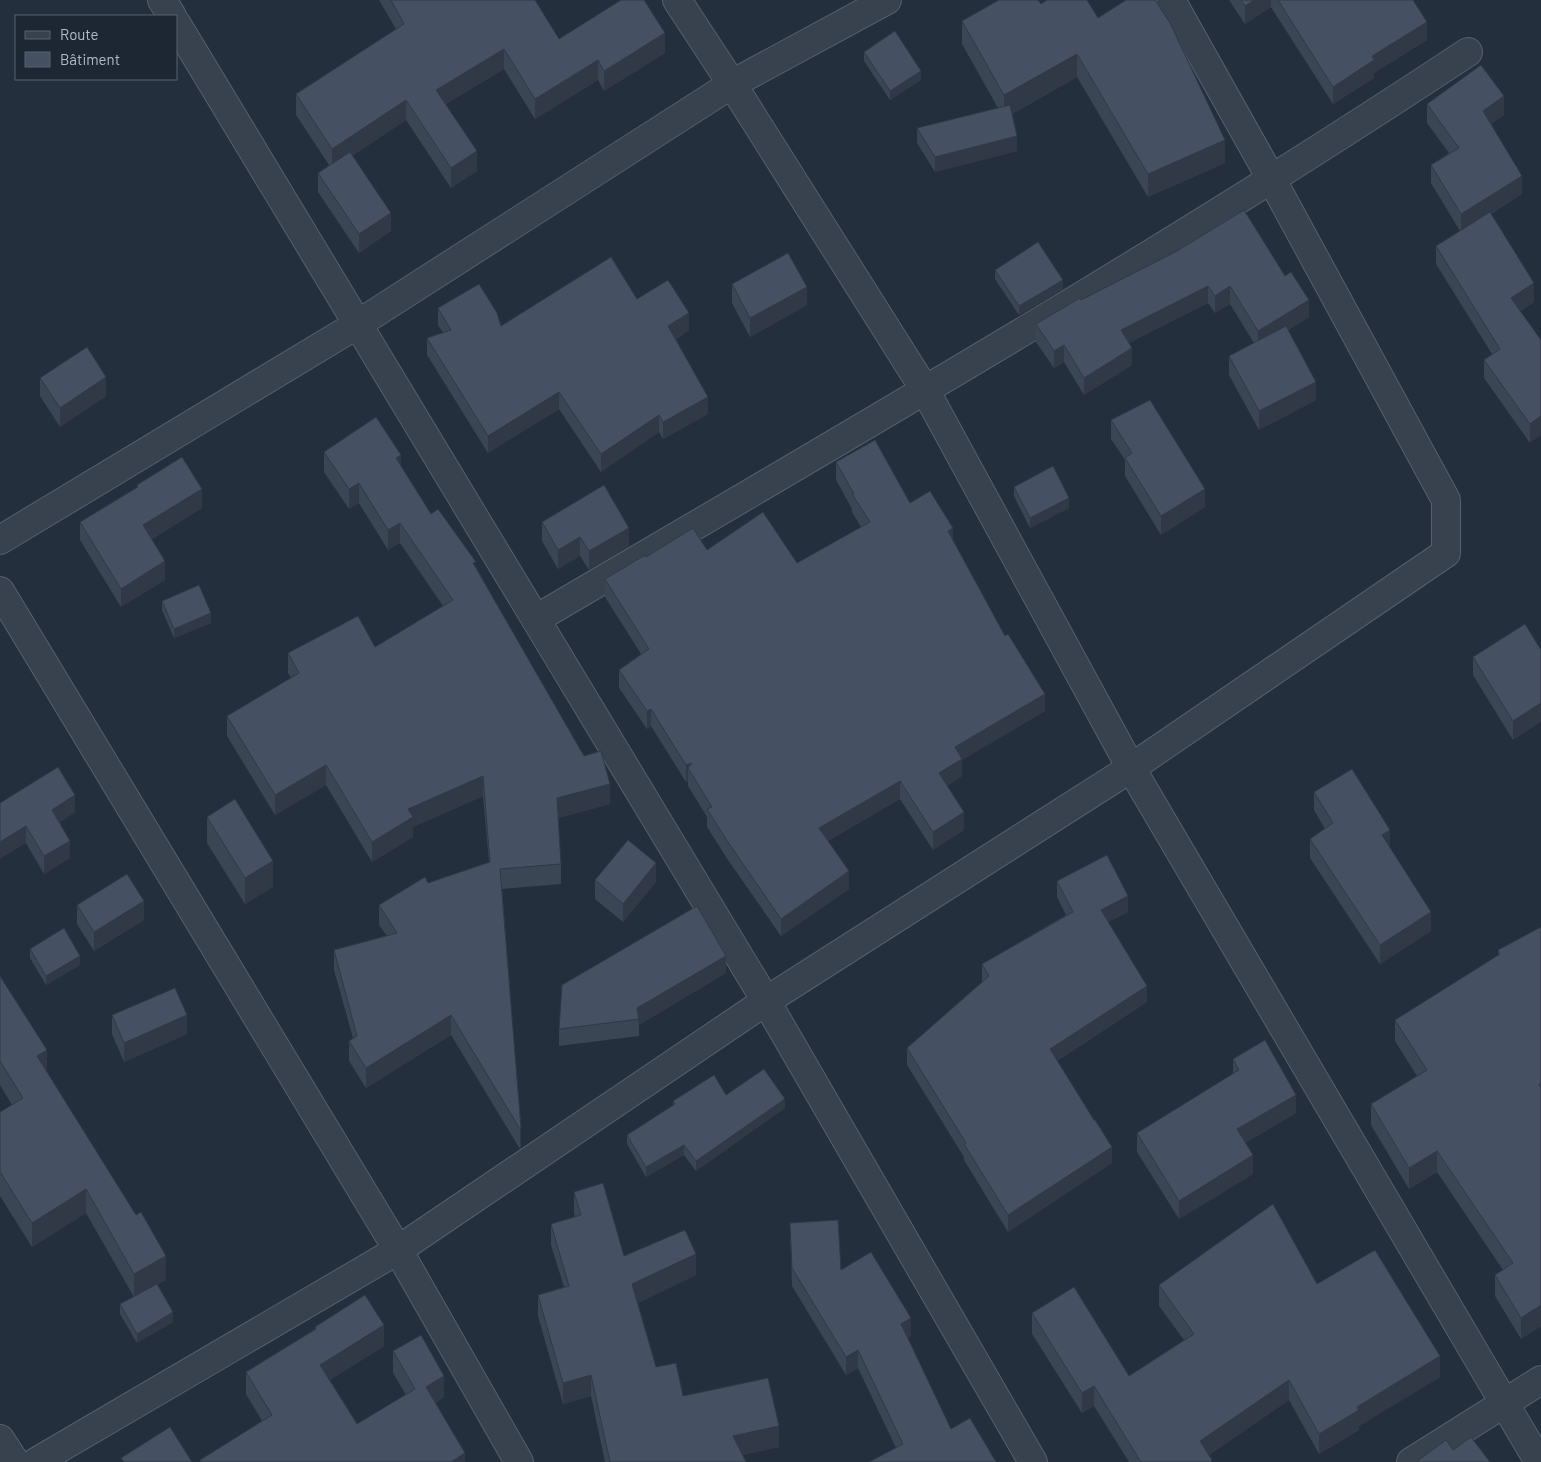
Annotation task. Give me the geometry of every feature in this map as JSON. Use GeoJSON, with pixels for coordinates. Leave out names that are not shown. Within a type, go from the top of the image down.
{"type":"FeatureCollection","features":[{"type":"Feature","properties":{"kind":"street"},"geometry":{"type":"LineString","coordinates":[[162,0],[171,15]]}},
{"type":"Feature","properties":{"kind":"street"},"geometry":{"type":"LineString","coordinates":[[677,0],[925,390],[1131,768],[1503,1404],[1539,1462]]}},
{"type":"Feature","properties":{"kind":"street"},"geometry":{"type":"LineString","coordinates":[[0,540],[358,324],[732,84],[887,0]]}},
{"type":"Feature","properties":{"kind":"street"},"geometry":{"type":"LineString","coordinates":[[36,1462],[398,1250],[766,1001],[1131,768],[1446,553],[1446,500],[1272,180],[1171,0]]}},
{"type":"Feature","properties":{"kind":"street"},"geometry":{"type":"LineString","coordinates":[[178,26],[766,1001],[1033,1462]]}},
{"type":"Feature","properties":{"kind":"street"},"geometry":{"type":"LineString","coordinates":[[536,619],[925,390],[1272,180],[1468,52]]}},
{"type":"Feature","properties":{"kind":"street"},"geometry":{"type":"LineString","coordinates":[[0,591],[398,1250],[519,1462]]}},
{"type":"Feature","properties":{"kind":"street"},"geometry":{"type":"LineString","coordinates":[[1411,1462],[1541,1380]]}},
{"type":"Feature","properties":{"kind":"street"},"geometry":{"type":"LineString","coordinates":[[0,1439],[15,1462]]}},
{"type":"Feature","properties":{"kind":"building"},"geometry":{"type":"Polygon","coordinates":[[[391,0],[535,0],[559,39],[621,0],[644,0],[665,33],[604,71],[598,60],[535,99],[504,49],[436,90],[477,151],[451,168],[406,100],[332,149],[296,94],[404,24],[391,0]]]}},
{"type":"Feature","properties":{"kind":"building"},"geometry":{"type":"Polygon","coordinates":[[[999,0],[1038,0],[1041,4],[1047,0],[1087,0],[1098,18],[1126,0],[1155,0],[1170,23],[1225,140],[1148,174],[1077,54],[1004,95],[962,21],[999,0]]]}},
{"type":"Feature","properties":{"kind":"building"},"geometry":{"type":"Polygon","coordinates":[[[1241,0],[1254,0],[1245,6],[1241,0]]]}},
{"type":"Feature","properties":{"kind":"building"},"geometry":{"type":"Polygon","coordinates":[[[1278,0],[1413,0],[1427,22],[1372,56],[1374,60],[1333,87],[1278,0]]]}},
{"type":"Feature","properties":{"kind":"building"},"geometry":{"type":"Polygon","coordinates":[[[895,31],[921,71],[890,91],[864,52],[895,31]]]}},
{"type":"Feature","properties":{"kind":"building"},"geometry":{"type":"Polygon","coordinates":[[[1481,65],[1504,96],[1483,111],[1522,176],[1461,214],[1431,165],[1459,148],[1427,104],[1481,65]]]}},
{"type":"Feature","properties":{"kind":"building"},"geometry":{"type":"Polygon","coordinates":[[[1010,105],[1017,136],[935,157],[917,128],[1010,105]]]}},
{"type":"Feature","properties":{"kind":"building"},"geometry":{"type":"Polygon","coordinates":[[[350,152],[391,213],[359,234],[318,173],[350,152]]]}},
{"type":"Feature","properties":{"kind":"building"},"geometry":{"type":"Polygon","coordinates":[[[1244,210],[1285,276],[1291,272],[1309,300],[1258,331],[1230,286],[1215,296],[1208,286],[1121,330],[1132,348],[1084,378],[1064,345],[1054,351],[1036,324],[1080,298],[1081,300],[1177,251],[1244,210]]]}},
{"type":"Feature","properties":{"kind":"building"},"geometry":{"type":"Polygon","coordinates":[[[1490,212],[1534,283],[1511,298],[1541,340],[1541,416],[1530,424],[1484,360],[1500,349],[1436,246],[1490,212]]]}},
{"type":"Feature","properties":{"kind":"building"},"geometry":{"type":"Polygon","coordinates":[[[1038,242],[1063,280],[1019,306],[995,270],[1038,242]]]}},
{"type":"Feature","properties":{"kind":"building"},"geometry":{"type":"Polygon","coordinates":[[[788,253],[807,287],[750,318],[732,284],[788,253]]]}},
{"type":"Feature","properties":{"kind":"building"},"geometry":{"type":"Polygon","coordinates":[[[611,257],[637,299],[668,280],[689,313],[668,326],[708,397],[663,422],[659,415],[601,454],[559,392],[488,436],[427,338],[451,330],[438,308],[479,284],[497,313],[501,326],[611,257]]]}},
{"type":"Feature","properties":{"kind":"building"},"geometry":{"type":"Polygon","coordinates":[[[1286,326],[1316,382],[1259,411],[1229,356],[1286,326]]]}},
{"type":"Feature","properties":{"kind":"building"},"geometry":{"type":"Polygon","coordinates":[[[87,347],[106,377],[60,408],[40,378],[87,347]]]}},
{"type":"Feature","properties":{"kind":"building"},"geometry":{"type":"Polygon","coordinates":[[[1150,400],[1205,489],[1161,516],[1125,458],[1132,453],[1111,420],[1150,400]]]}},
{"type":"Feature","properties":{"kind":"building"},"geometry":{"type":"Polygon","coordinates":[[[376,417],[401,455],[396,458],[431,514],[438,509],[476,562],[473,563],[584,756],[601,751],[610,784],[557,798],[561,864],[500,869],[520,1129],[451,1015],[366,1068],[349,1041],[357,1036],[334,950],[397,933],[379,905],[425,877],[428,883],[490,862],[483,776],[408,809],[413,817],[372,842],[326,765],[275,795],[227,716],[299,673],[288,653],[358,616],[375,647],[453,600],[400,523],[388,530],[359,483],[349,489],[324,452],[376,417]]]}},
{"type":"Feature","properties":{"kind":"building"},"geometry":{"type":"Polygon","coordinates":[[[875,440],[910,503],[930,491],[953,528],[948,531],[1005,636],[1008,634],[1045,694],[955,747],[962,759],[939,773],[964,812],[933,832],[900,781],[819,828],[849,871],[781,919],[707,809],[712,807],[688,768],[692,763],[686,765],[651,709],[647,711],[619,670],[649,649],[605,579],[645,555],[646,557],[693,528],[707,550],[763,512],[797,563],[870,522],[852,494],[854,494],[836,462],[875,440]]]}},
{"type":"Feature","properties":{"kind":"building"},"geometry":{"type":"Polygon","coordinates":[[[182,457],[202,489],[143,525],[165,561],[121,589],[80,522],[138,487],[137,485],[182,457]]]}},
{"type":"Feature","properties":{"kind":"building"},"geometry":{"type":"Polygon","coordinates":[[[1053,466],[1069,498],[1030,518],[1014,487],[1053,466]]]}},
{"type":"Feature","properties":{"kind":"building"},"geometry":{"type":"Polygon","coordinates":[[[604,485],[629,528],[589,551],[580,537],[558,550],[542,522],[604,485]]]}},
{"type":"Feature","properties":{"kind":"building"},"geometry":{"type":"Polygon","coordinates":[[[199,585],[211,613],[174,629],[162,601],[199,585]]]}},
{"type":"Feature","properties":{"kind":"building"},"geometry":{"type":"Polygon","coordinates":[[[1525,624],[1541,650],[1541,703],[1513,721],[1473,657],[1525,624]]]}},
{"type":"Feature","properties":{"kind":"building"},"geometry":{"type":"Polygon","coordinates":[[[58,767],[75,795],[52,810],[70,841],[44,856],[26,826],[0,842],[0,803],[58,767]]]}},
{"type":"Feature","properties":{"kind":"building"},"geometry":{"type":"Polygon","coordinates":[[[1352,769],[1390,830],[1382,835],[1431,912],[1380,945],[1310,839],[1333,823],[1314,792],[1352,769]]]}},
{"type":"Feature","properties":{"kind":"building"},"geometry":{"type":"Polygon","coordinates":[[[235,799],[273,861],[245,878],[207,817],[235,799]]]}},
{"type":"Feature","properties":{"kind":"building"},"geometry":{"type":"Polygon","coordinates":[[[628,840],[656,863],[623,904],[595,880],[628,840]]]}},
{"type":"Feature","properties":{"kind":"building"},"geometry":{"type":"Polygon","coordinates":[[[1107,855],[1128,896],[1101,910],[1147,986],[1050,1049],[1112,1147],[1008,1215],[907,1048],[989,976],[982,964],[1073,912],[1057,881],[1107,855]]]}},
{"type":"Feature","properties":{"kind":"building"},"geometry":{"type":"Polygon","coordinates":[[[127,874],[144,901],[94,932],[77,905],[127,874]]]}},
{"type":"Feature","properties":{"kind":"building"},"geometry":{"type":"Polygon","coordinates":[[[697,906],[726,956],[637,1008],[639,1019],[559,1029],[562,985],[697,906]]]}},
{"type":"Feature","properties":{"kind":"building"},"geometry":{"type":"Polygon","coordinates":[[[1541,927],[1541,1082],[1539,1085],[1541,1088],[1541,1305],[1521,1318],[1495,1275],[1513,1263],[1437,1151],[1409,1168],[1371,1104],[1427,1070],[1395,1020],[1500,954],[1498,950],[1541,927]]]}},
{"type":"Feature","properties":{"kind":"building"},"geometry":{"type":"Polygon","coordinates":[[[64,928],[80,956],[46,976],[30,949],[64,928]]]}},
{"type":"Feature","properties":{"kind":"building"},"geometry":{"type":"Polygon","coordinates":[[[0,976],[47,1050],[37,1056],[136,1215],[141,1212],[166,1256],[134,1274],[86,1189],[32,1223],[0,1172],[0,1112],[23,1098],[0,1061],[0,976]]]}},
{"type":"Feature","properties":{"kind":"building"},"geometry":{"type":"Polygon","coordinates":[[[175,988],[187,1015],[124,1043],[112,1015],[175,988]]]}},
{"type":"Feature","properties":{"kind":"building"},"geometry":{"type":"Polygon","coordinates":[[[1265,1040],[1296,1095],[1237,1129],[1253,1155],[1179,1201],[1137,1133],[1239,1070],[1233,1059],[1265,1040]]]}},
{"type":"Feature","properties":{"kind":"building"},"geometry":{"type":"Polygon","coordinates":[[[764,1069],[785,1099],[696,1161],[684,1145],[646,1167],[627,1135],[675,1104],[673,1101],[714,1075],[726,1095],[764,1069]]]}},
{"type":"Feature","properties":{"kind":"building"},"geometry":{"type":"Polygon","coordinates":[[[603,1183],[624,1256],[685,1230],[696,1254],[632,1284],[656,1367],[676,1363],[683,1396],[768,1378],[779,1426],[733,1436],[746,1462],[610,1462],[591,1375],[563,1383],[538,1295],[569,1286],[551,1224],[581,1215],[574,1192],[603,1183]]]}},
{"type":"Feature","properties":{"kind":"building"},"geometry":{"type":"Polygon","coordinates":[[[1273,1204],[1317,1284],[1375,1250],[1440,1356],[1357,1407],[1359,1410],[1319,1434],[1289,1380],[1200,1441],[1212,1460],[1210,1462],[1141,1462],[1094,1386],[1082,1393],[1032,1313],[1074,1287],[1129,1376],[1194,1334],[1159,1285],[1273,1204]]]}},
{"type":"Feature","properties":{"kind":"building"},"geometry":{"type":"Polygon","coordinates":[[[838,1220],[841,1270],[871,1252],[911,1318],[901,1324],[951,1429],[970,1418],[996,1462],[869,1462],[903,1444],[858,1350],[846,1357],[792,1268],[790,1223],[838,1220]]]}},
{"type":"Feature","properties":{"kind":"building"},"geometry":{"type":"Polygon","coordinates":[[[157,1284],[173,1312],[137,1334],[120,1304],[157,1284]]]}},
{"type":"Feature","properties":{"kind":"building"},"geometry":{"type":"Polygon","coordinates":[[[365,1295],[384,1325],[320,1365],[357,1424],[415,1389],[393,1351],[421,1335],[444,1376],[426,1387],[465,1453],[451,1462],[201,1462],[200,1460],[272,1415],[246,1372],[316,1329],[315,1327],[365,1295]]]}},
{"type":"Feature","properties":{"kind":"building"},"geometry":{"type":"Polygon","coordinates":[[[170,1427],[192,1462],[124,1462],[121,1458],[170,1427]]]}},
{"type":"Feature","properties":{"kind":"building"},"geometry":{"type":"Polygon","coordinates":[[[1471,1437],[1490,1462],[1416,1462],[1446,1440],[1453,1450],[1471,1437]]]}}]}
